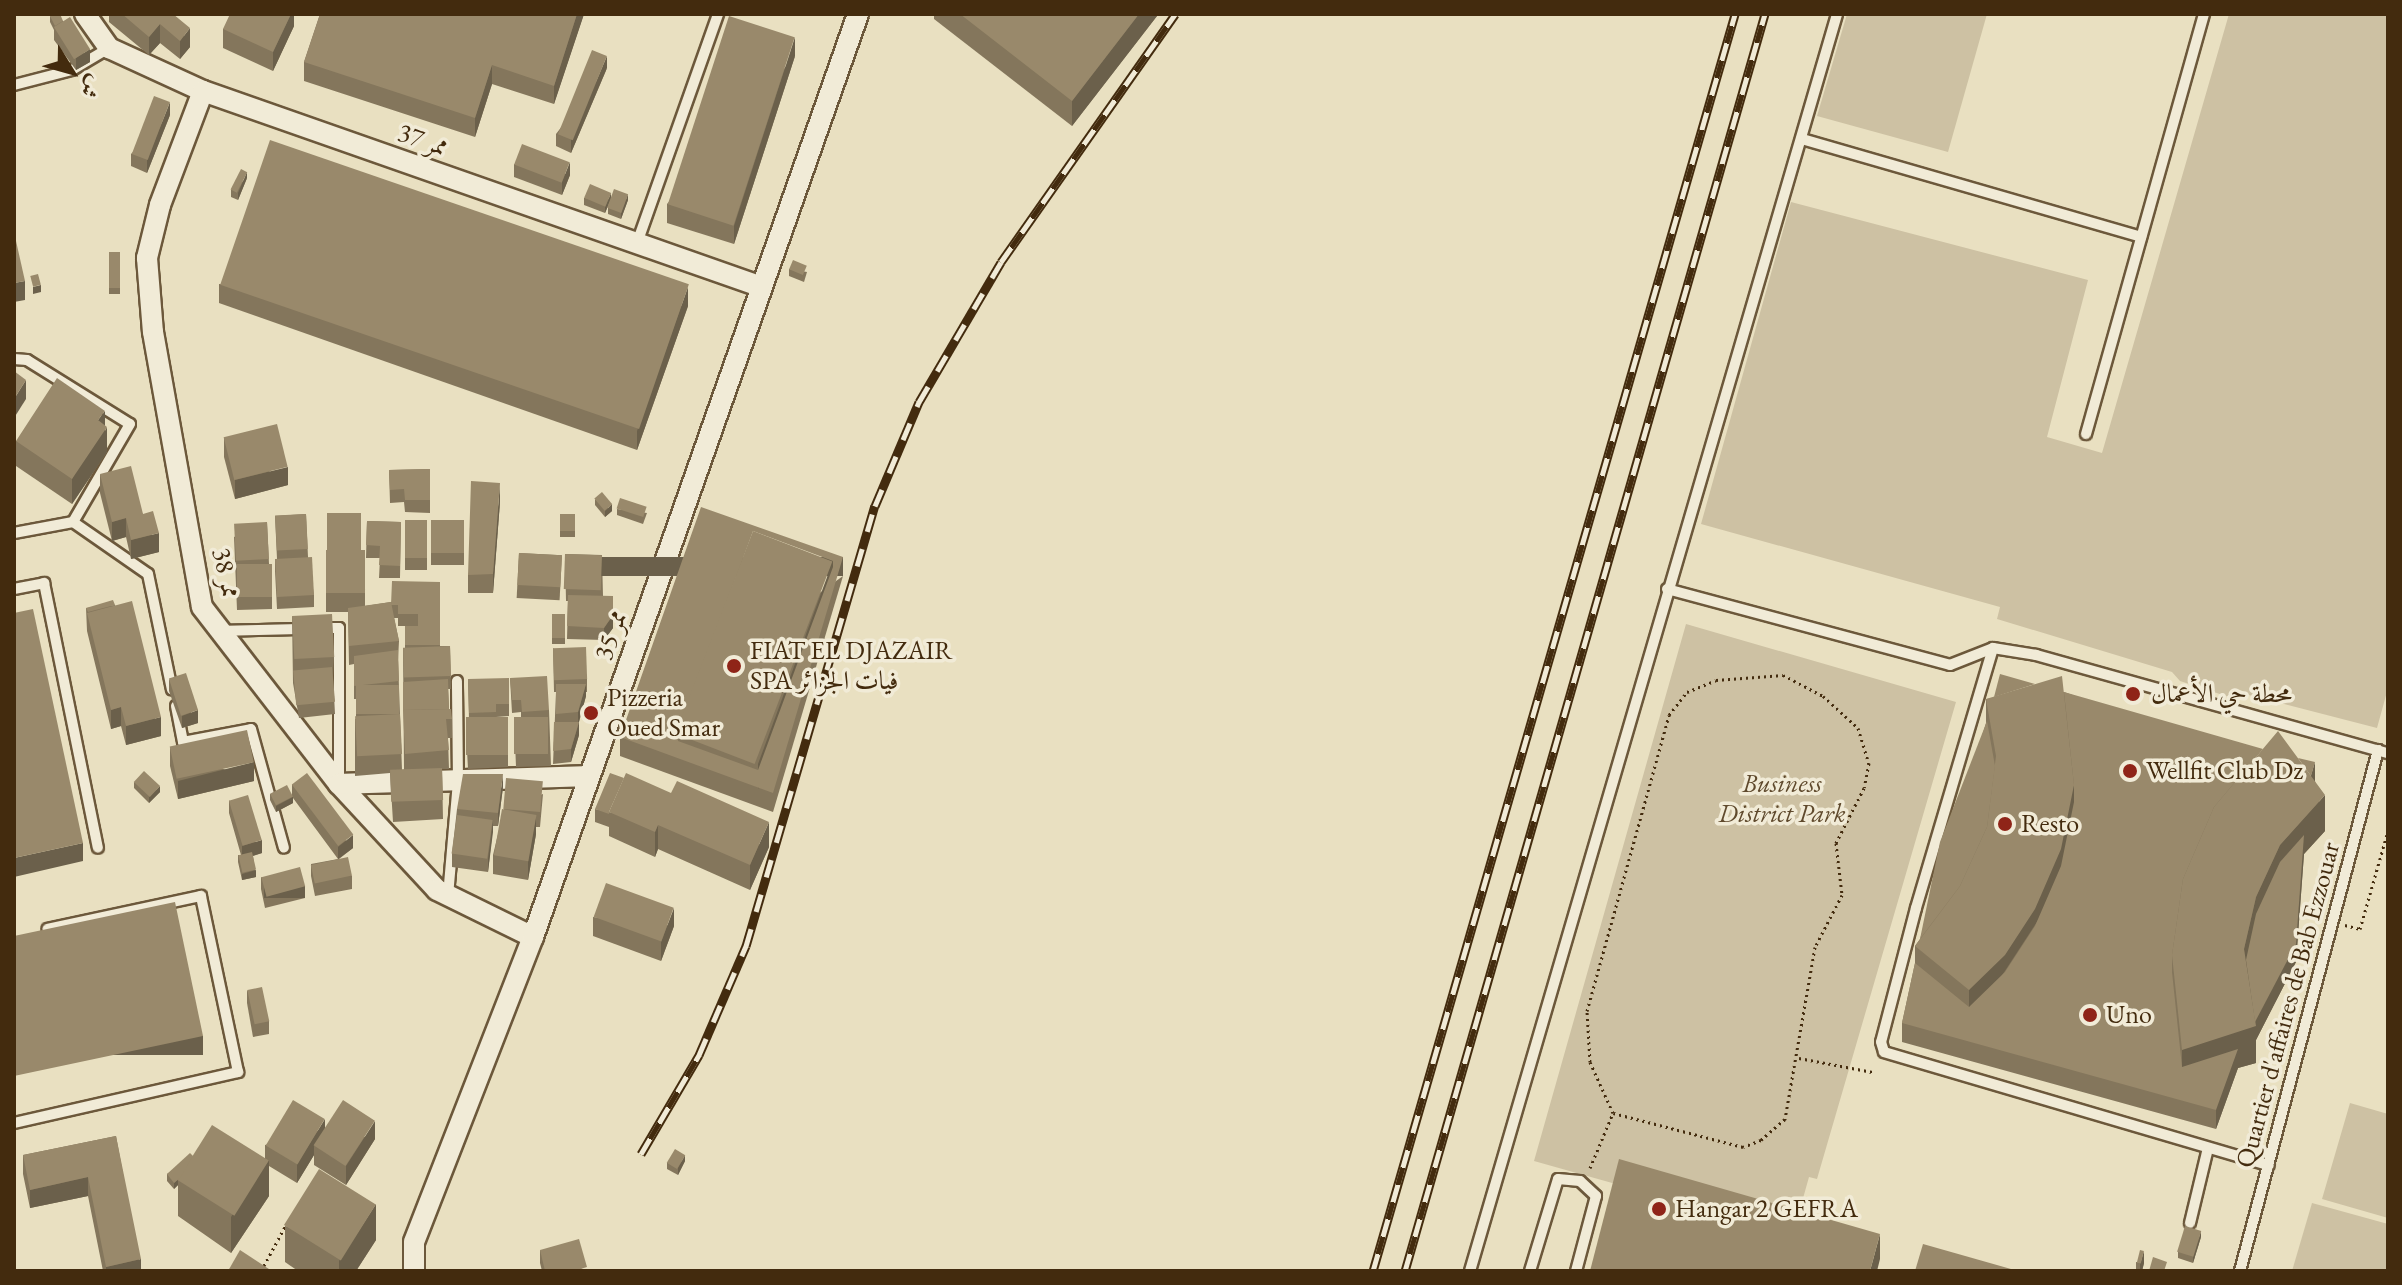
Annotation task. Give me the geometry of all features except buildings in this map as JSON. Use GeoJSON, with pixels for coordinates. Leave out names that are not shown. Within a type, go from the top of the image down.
{"type":"FeatureCollection","features":[{"type":"Feature","properties":{"kind":"street"},"geometry":{"type":"LineString","coordinates":[[85,14],[109,48]]}},
{"type":"Feature","properties":{"kind":"street","name":"ممر 35"},"geometry":{"type":"LineString","coordinates":[[414,1271],[414,1242],[533,937],[762,287],[853,15]]}},
{"type":"Feature","properties":{"kind":"street","name":"ممر 37"},"geometry":{"type":"LineString","coordinates":[[109,48],[203,91],[762,287]]}},
{"type":"Feature","properties":{"kind":"street","name":"ممر 38"},"geometry":{"type":"LineString","coordinates":[[203,91],[160,205],[147,258],[153,332],[202,607],[339,784],[448,896],[533,937]]}},
{"type":"Feature","properties":{"kind":"street"},"geometry":{"type":"LineString","coordinates":[[339,784],[589,776]]}},
{"type":"Feature","properties":{"kind":"lane"},"geometry":{"type":"LineString","coordinates":[[637,243],[718,14]]}},
{"type":"Feature","properties":{"kind":"lane"},"geometry":{"type":"LineString","coordinates":[[1470,1271],[1837,14]]}},
{"type":"Feature","properties":{"kind":"lane"},"geometry":{"type":"LineString","coordinates":[[2086,434],[2204,14]]}},
{"type":"Feature","properties":{"kind":"lane"},"geometry":{"type":"LineString","coordinates":[[14,85],[72,70],[109,48]]}},
{"type":"Feature","properties":{"kind":"lane"},"geometry":{"type":"LineString","coordinates":[[1802,139],[2141,237]]}},
{"type":"Feature","properties":{"kind":"lane"},"geometry":{"type":"LineString","coordinates":[[14,359],[27,360],[130,424],[73,522]]}},
{"type":"Feature","properties":{"kind":"lane"},"geometry":{"type":"LineString","coordinates":[[53,394],[61,381]]}},
{"type":"Feature","properties":{"kind":"lane"},"geometry":{"type":"LineString","coordinates":[[70,499],[82,507]]}},
{"type":"Feature","properties":{"kind":"lane"},"geometry":{"type":"LineString","coordinates":[[14,533],[73,522],[148,574],[183,742],[251,729],[284,848]]}},
{"type":"Feature","properties":{"kind":"lane"},"geometry":{"type":"LineString","coordinates":[[14,589],[44,583],[98,848]]}},
{"type":"Feature","properties":{"kind":"lane"},"geometry":{"type":"LineString","coordinates":[[1667,589],[1950,665],[1993,648],[2036,655],[2383,751]]}},
{"type":"Feature","properties":{"kind":"lane"},"geometry":{"type":"LineString","coordinates":[[222,631],[339,628],[339,784]]}},
{"type":"Feature","properties":{"kind":"lane"},"geometry":{"type":"LineString","coordinates":[[1993,648],[1916,908],[1882,1048],[1893,1059],[2269,1165]]}},
{"type":"Feature","properties":{"kind":"lane"},"geometry":{"type":"LineString","coordinates":[[448,896],[458,782],[457,681]]}},
{"type":"Feature","properties":{"kind":"lane","name":"Quartier d'affaires de Bab Ezzouar"},"geometry":{"type":"LineString","coordinates":[[2240,1271],[2383,751]]}},
{"type":"Feature","properties":{"kind":"lane"},"geometry":{"type":"LineString","coordinates":[[14,1123],[238,1072],[201,896],[30,933]]}},
{"type":"Feature","properties":{"kind":"lane"},"geometry":{"type":"LineString","coordinates":[[2190,1223],[2208,1148]]}},
{"type":"Feature","properties":{"kind":"lane"},"geometry":{"type":"LineString","coordinates":[[1530,1271],[1558,1179],[1584,1183],[1596,1196],[1576,1271]]}},
{"type":"Feature","properties":{"kind":"path"},"geometry":{"type":"LineString","coordinates":[[1584,1183],[1613,1113],[1590,1062],[1587,1011],[1669,715],[1687,692],[1716,680],[1783,675],[1823,696],[1858,728],[1865,742],[1869,763],[1864,788],[1836,843],[1842,895],[1815,947],[1799,1058],[1785,1119],[1761,1140],[1743,1147],[1613,1113]]}},
{"type":"Feature","properties":{"kind":"path"},"geometry":{"type":"LineString","coordinates":[[2334,922],[2360,929],[2388,831]]}},
{"type":"Feature","properties":{"kind":"path"},"geometry":{"type":"LineString","coordinates":[[1799,1058],[1873,1072]]}},
{"type":"Feature","properties":{"kind":"path"},"geometry":{"type":"LineString","coordinates":[[261,1271],[289,1220]]}},
{"type":"Feature","properties":{"kind":"green space"},"geometry":{"type":"Polygon","coordinates":[[[1847,14],[1987,14],[1948,152],[1817,116],[1847,14]]]}},
{"type":"Feature","properties":{"kind":"green space"},"geometry":{"type":"Polygon","coordinates":[[[2229,14],[2388,14],[2388,688],[2377,728],[2241,693],[2229,697],[2180,681],[2172,672],[1997,619],[2000,607],[1701,524],[1791,202],[2088,280],[2047,437],[2102,453],[2229,14]]]}},
{"type":"Feature","properties":{"kind":"green space","name":"Business District Park"},"geometry":{"type":"Polygon","coordinates":[[[1686,624],[1956,702],[1817,1179],[1809,1177],[1793,1234],[1534,1161],[1686,624]]]}},
{"type":"Feature","properties":{"kind":"green space"},"geometry":{"type":"Polygon","coordinates":[[[2350,1103],[2388,1114],[2388,1218],[2322,1199],[2350,1103]]]}},
{"type":"Feature","properties":{"kind":"green space"},"geometry":{"type":"Polygon","coordinates":[[[2312,1203],[2388,1224],[2388,1271],[2292,1271],[2312,1203]]]}},
{"type":"Feature","properties":{"kind":"railway"},"geometry":{"type":"LineString","coordinates":[[641,1154],[699,1055],[746,946],[875,506],[919,402],[1001,262],[1175,14]]}},
{"type":"Feature","properties":{"kind":"railway"},"geometry":{"type":"LineString","coordinates":[[1373,1271],[1735,14]]}},
{"type":"Feature","properties":{"kind":"railway"},"geometry":{"type":"LineString","coordinates":[[1405,1271],[1765,14]]}},
{"type":"Feature","properties":{"kind":"place","name":"FIAT EL DJAZAIR SPA فيات الجزائر"},"geometry":{"type":"Point","coordinates":[734,666]}},
{"type":"Feature","properties":{"kind":"place","name":"محطة حي الأعمال"},"geometry":{"type":"Point","coordinates":[2133,694]}},
{"type":"Feature","properties":{"kind":"place","name":"Pizzeria Oued Smar"},"geometry":{"type":"Point","coordinates":[591,713]}},
{"type":"Feature","properties":{"kind":"place","name":"Wellfit Club Dz"},"geometry":{"type":"Point","coordinates":[2130,771]}},
{"type":"Feature","properties":{"kind":"place","name":"Resto"},"geometry":{"type":"Point","coordinates":[2005,824]}},
{"type":"Feature","properties":{"kind":"place","name":"Uno"},"geometry":{"type":"Point","coordinates":[2090,1015]}},
{"type":"Feature","properties":{"kind":"place","name":"Hangar 2 GEFRA"},"geometry":{"type":"Point","coordinates":[1659,1209]}}]}
